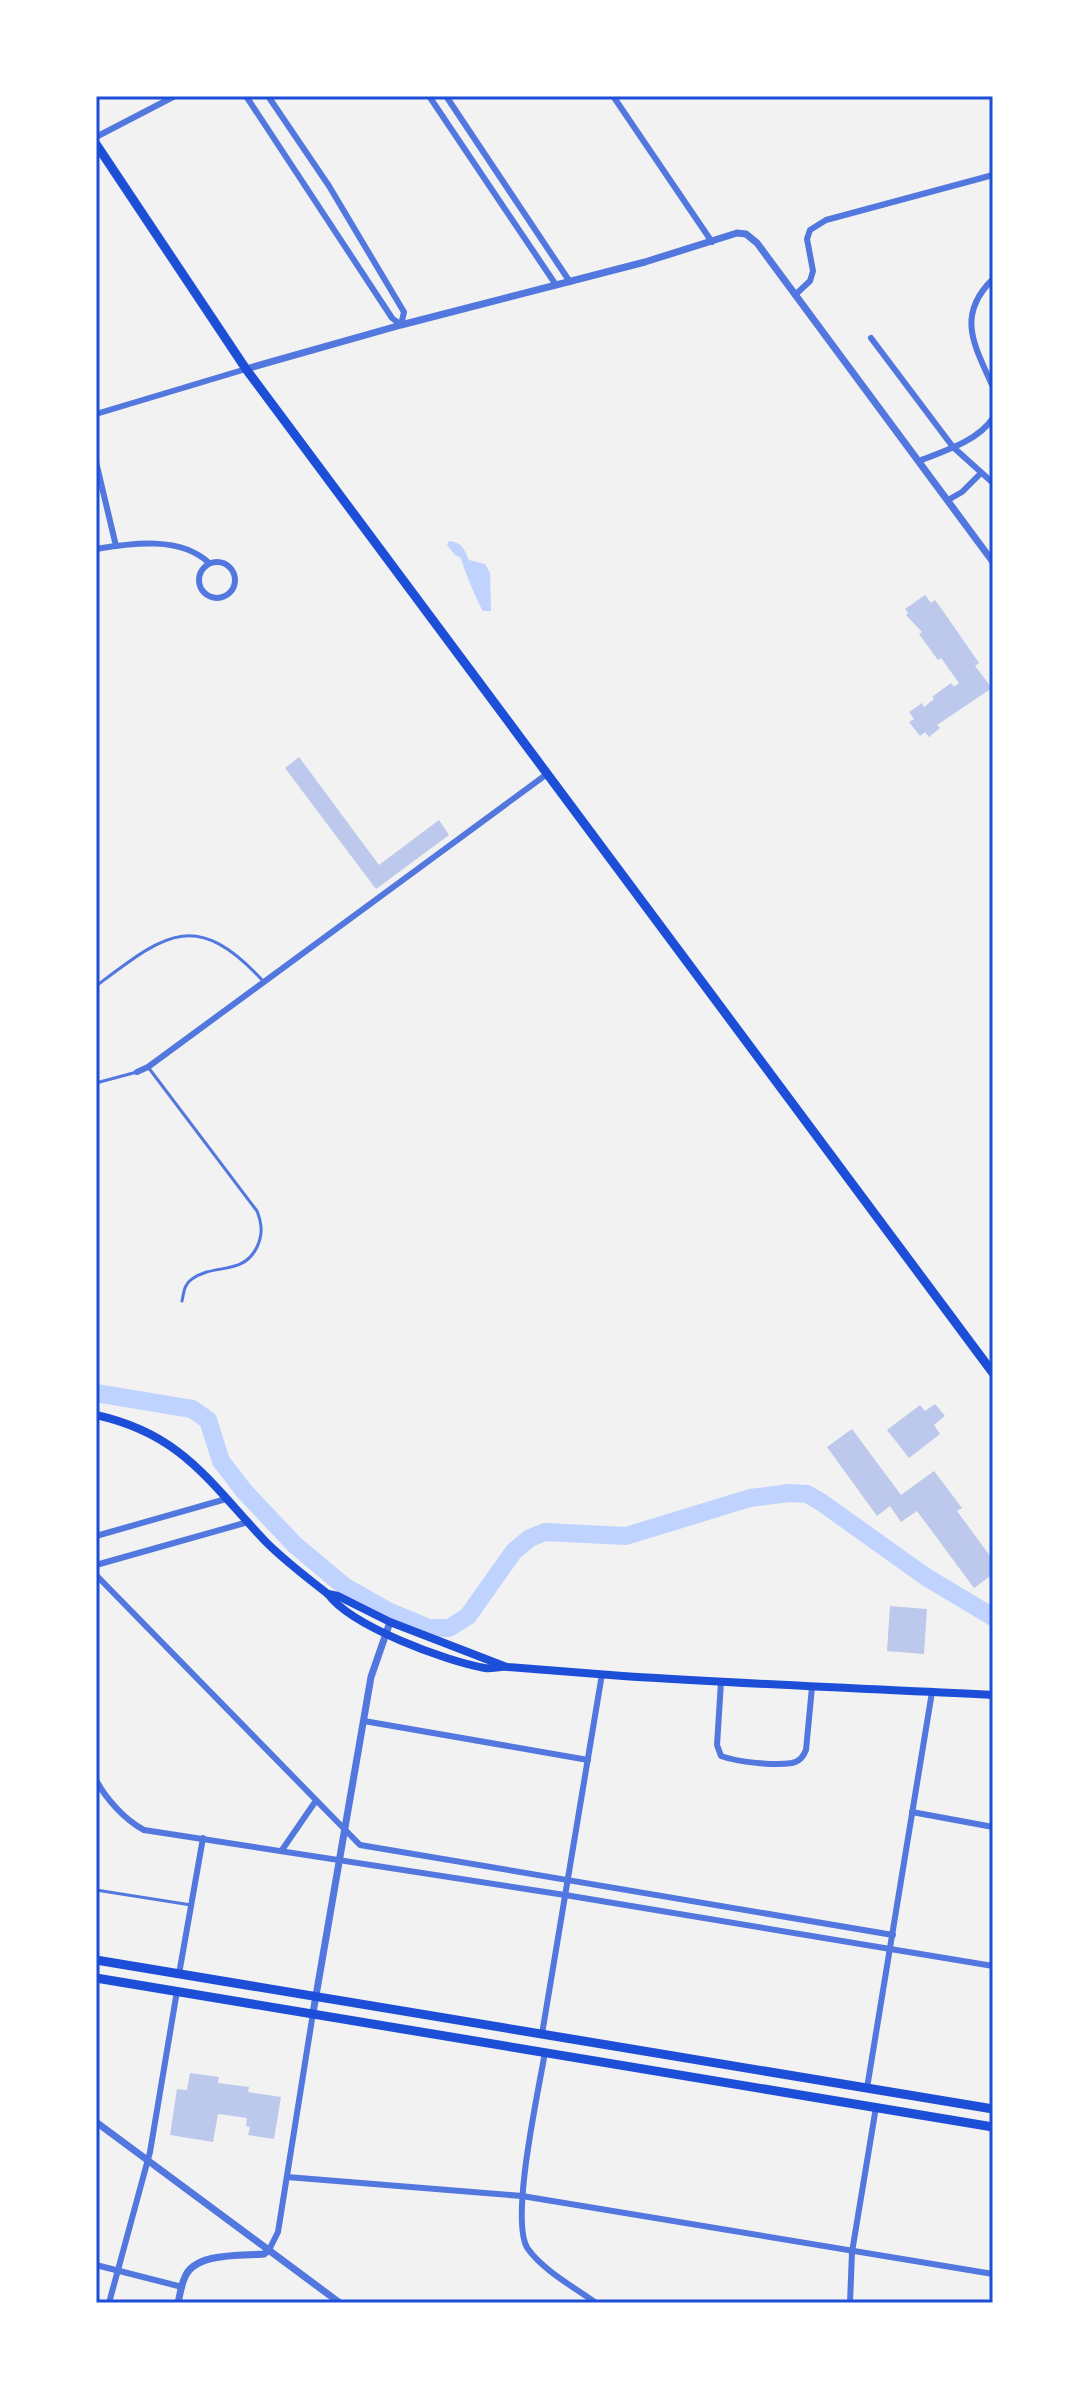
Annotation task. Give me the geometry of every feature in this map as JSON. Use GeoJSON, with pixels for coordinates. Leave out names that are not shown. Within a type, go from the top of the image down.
{"type":"FeatureCollection","features":[{"type":"Feature","properties":{"kind":"main road"},"geometry":{"type":"LineString","coordinates":[[96,144],[246,369],[993,1373]]}},
{"type":"Feature","properties":{"kind":"main road"},"geometry":{"type":"LineString","coordinates":[[96,1415],[134,1425],[185,1455],[285,1560],[357,1618],[385,1633],[466,1663],[488,1669],[505,1666],[721,1682],[993,1695]]}},
{"type":"Feature","properties":{"kind":"main road"},"geometry":{"type":"LineString","coordinates":[[328,1594],[390,1622],[505,1666]]}},
{"type":"Feature","properties":{"kind":"main road"},"geometry":{"type":"LineString","coordinates":[[96,1960],[993,2109]]}},
{"type":"Feature","properties":{"kind":"main road"},"geometry":{"type":"LineString","coordinates":[[96,1978],[993,2127]]}},
{"type":"Feature","properties":{"kind":"street"},"geometry":{"type":"LineString","coordinates":[[96,137],[175,96]]}},
{"type":"Feature","properties":{"kind":"street"},"geometry":{"type":"LineString","coordinates":[[246,96],[392,318],[401,325]]}},
{"type":"Feature","properties":{"kind":"street"},"geometry":{"type":"LineString","coordinates":[[268,96],[329,186],[404,312],[401,325]]}},
{"type":"Feature","properties":{"kind":"street"},"geometry":{"type":"LineString","coordinates":[[429,96],[556,285]]}},
{"type":"Feature","properties":{"kind":"street"},"geometry":{"type":"LineString","coordinates":[[446,96],[570,282]]}},
{"type":"Feature","properties":{"kind":"street"},"geometry":{"type":"LineString","coordinates":[[613,96],[712,243]]}},
{"type":"Feature","properties":{"kind":"street"},"geometry":{"type":"LineString","coordinates":[[795,295],[810,281],[813,271],[807,239],[810,230],[826,220],[993,175]]}},
{"type":"Feature","properties":{"kind":"street"},"geometry":{"type":"LineString","coordinates":[[96,414],[401,325],[570,282],[712,243],[737,233],[746,234],[757,243],[993,562]]}},
{"type":"Feature","properties":{"kind":"street"},"geometry":{"type":"LineString","coordinates":[[993,279],[978,294],[971,315],[972,338],[993,387]]}},
{"type":"Feature","properties":{"kind":"street"},"geometry":{"type":"LineString","coordinates":[[871,338],[953,447],[993,483]]}},
{"type":"Feature","properties":{"kind":"street"},"geometry":{"type":"LineString","coordinates":[[985,368],[993,369]]}},
{"type":"Feature","properties":{"kind":"street"},"geometry":{"type":"LineString","coordinates":[[919,461],[987,428],[993,418]]}},
{"type":"Feature","properties":{"kind":"street"},"geometry":{"type":"LineString","coordinates":[[96,462],[116,546]]}},
{"type":"Feature","properties":{"kind":"street"},"geometry":{"type":"LineString","coordinates":[[948,500],[962,492],[980,474]]}},
{"type":"Feature","properties":{"kind":"street"},"geometry":{"type":"LineString","coordinates":[[96,549],[158,544],[198,552],[209,563],[228,566],[234,576],[233,588],[224,597],[207,596],[200,587],[201,571],[209,563]]}},
{"type":"Feature","properties":{"kind":"street"},"geometry":{"type":"LineString","coordinates":[[137,1072],[265,984],[547,774]]}},
{"type":"Feature","properties":{"kind":"street"},"geometry":{"type":"LineString","coordinates":[[96,1536],[226,1499]]}},
{"type":"Feature","properties":{"kind":"street"},"geometry":{"type":"LineString","coordinates":[[96,1565],[248,1522]]}},
{"type":"Feature","properties":{"kind":"street"},"geometry":{"type":"LineString","coordinates":[[96,1575],[360,1845],[893,1935]]}},
{"type":"Feature","properties":{"kind":"street"},"geometry":{"type":"LineString","coordinates":[[178,2303],[185,2276],[200,2263],[211,2259],[264,2254],[278,2232],[371,1677],[390,1622]]}},
{"type":"Feature","properties":{"kind":"street"},"geometry":{"type":"LineString","coordinates":[[542,2034],[602,1674]]}},
{"type":"Feature","properties":{"kind":"street"},"geometry":{"type":"LineString","coordinates":[[721,1682],[717,1745],[721,1756],[733,1761],[793,1763],[802,1759],[806,1750],[812,1687]]}},
{"type":"Feature","properties":{"kind":"street"},"geometry":{"type":"LineString","coordinates":[[867,2088],[932,1692]]}},
{"type":"Feature","properties":{"kind":"street"},"geometry":{"type":"LineString","coordinates":[[364,1721],[588,1760]]}},
{"type":"Feature","properties":{"kind":"street"},"geometry":{"type":"LineString","coordinates":[[96,1780],[99,1792],[132,1824],[144,1830],[565,1895],[993,1966]]}},
{"type":"Feature","properties":{"kind":"street"},"geometry":{"type":"LineString","coordinates":[[282,1850],[315,1802]]}},
{"type":"Feature","properties":{"kind":"street"},"geometry":{"type":"LineString","coordinates":[[912,1812],[993,1827]]}},
{"type":"Feature","properties":{"kind":"street"},"geometry":{"type":"LineString","coordinates":[[179,1974],[203,1838]]}},
{"type":"Feature","properties":{"kind":"street"},"geometry":{"type":"LineString","coordinates":[[109,2303],[148,2160],[177,1991]]}},
{"type":"Feature","properties":{"kind":"street"},"geometry":{"type":"LineString","coordinates":[[545,2052],[522,2196],[522,2237],[538,2260],[596,2303]]}},
{"type":"Feature","properties":{"kind":"street"},"geometry":{"type":"LineString","coordinates":[[850,2303],[852,2252],[876,2107]]}},
{"type":"Feature","properties":{"kind":"street"},"geometry":{"type":"LineString","coordinates":[[96,2122],[340,2303]]}},
{"type":"Feature","properties":{"kind":"street"},"geometry":{"type":"LineString","coordinates":[[287,2177],[522,2196],[993,2274]]}},
{"type":"Feature","properties":{"kind":"street"},"geometry":{"type":"LineString","coordinates":[[96,2265],[182,2287]]}},
{"type":"Feature","properties":{"kind":"lane"},"geometry":{"type":"LineString","coordinates":[[96,986],[150,946],[178,935],[198,935],[212,940],[248,964],[265,984]]}},
{"type":"Feature","properties":{"kind":"lane"},"geometry":{"type":"LineString","coordinates":[[148,1067],[257,1211],[261,1222],[259,1242],[250,1258],[233,1269],[190,1280],[184,1288],[182,1301]]}},
{"type":"Feature","properties":{"kind":"lane"},"geometry":{"type":"LineString","coordinates":[[96,1083],[137,1072]]}},
{"type":"Feature","properties":{"kind":"lane"},"geometry":{"type":"LineString","coordinates":[[96,1890],[191,1905]]}},
{"type":"Feature","properties":{"kind":"water"},"geometry":{"type":"Polygon","coordinates":[[[449,541],[460,545],[469,560],[485,564],[490,573],[491,611],[483,611],[461,558],[447,545],[449,541]]]}},
{"type":"Feature","properties":{"kind":"building"},"geometry":{"type":"Polygon","coordinates":[[[925,595],[931,603],[935,600],[943,611],[979,663],[975,666],[992,688],[937,725],[940,728],[929,737],[925,732],[920,736],[909,722],[914,719],[909,712],[922,703],[924,707],[951,683],[954,687],[959,683],[941,658],[938,660],[919,634],[922,632],[906,615],[905,609],[925,595]]]}},
{"type":"Feature","properties":{"kind":"building"},"geometry":{"type":"Polygon","coordinates":[[[299,757],[379,865],[439,820],[449,835],[376,889],[285,768],[299,757]]]}},
{"type":"Feature","properties":{"kind":"building"},"geometry":{"type":"Polygon","coordinates":[[[935,1404],[945,1416],[934,1425],[940,1434],[909,1458],[887,1430],[920,1405],[925,1411],[935,1404]]]}},
{"type":"Feature","properties":{"kind":"building"},"geometry":{"type":"Polygon","coordinates":[[[852,1429],[901,1495],[934,1471],[962,1508],[957,1511],[993,1560],[993,1574],[974,1588],[917,1511],[901,1522],[890,1506],[877,1516],[827,1447],[852,1429]]]}},
{"type":"Feature","properties":{"kind":"building"},"geometry":{"type":"Polygon","coordinates":[[[890,1606],[927,1609],[924,1654],[887,1651],[890,1606]]]}},
{"type":"Feature","properties":{"kind":"building"},"geometry":{"type":"Polygon","coordinates":[[[190,2073],[219,2077],[218,2083],[249,2087],[248,2092],[281,2097],[274,2139],[248,2135],[250,2127],[246,2126],[247,2118],[218,2114],[213,2142],[170,2135],[177,2089],[187,2090],[190,2073]]]}},
{"type":"Feature","properties":{"kind":"waterway"},"geometry":{"type":"LineString","coordinates":[[96,1393],[192,1409],[208,1420],[221,1461],[244,1491],[295,1545],[344,1586],[388,1611],[429,1628],[449,1628],[468,1616],[514,1551],[530,1538],[545,1532],[626,1536],[750,1498],[789,1493],[807,1494],[821,1502],[926,1577],[993,1617]]}}]}
